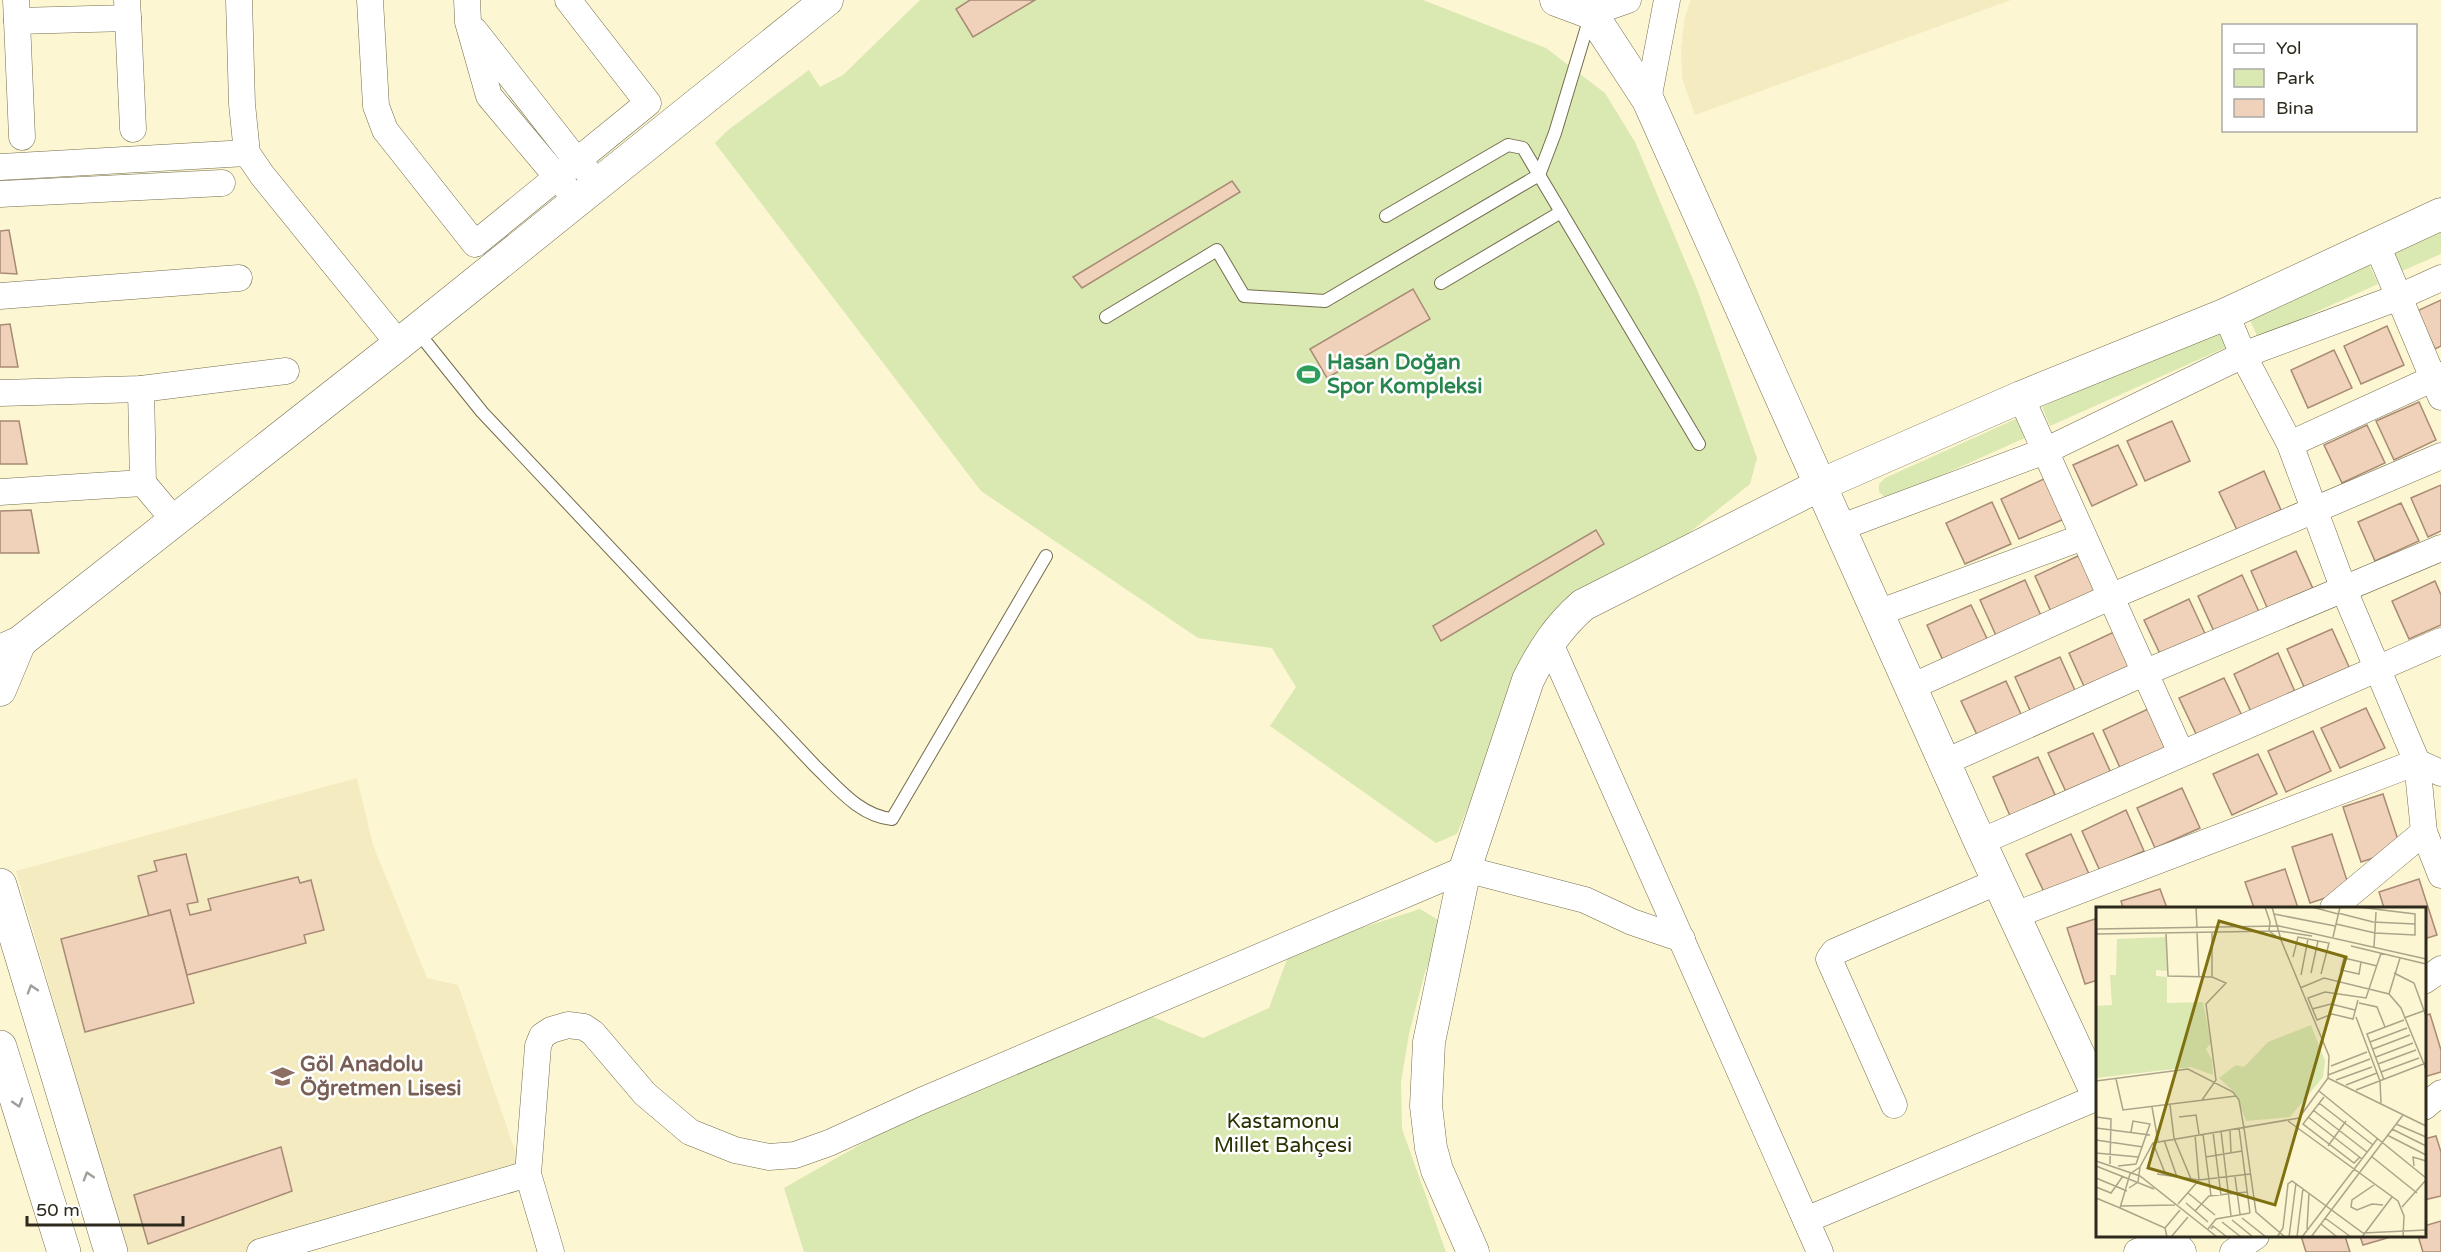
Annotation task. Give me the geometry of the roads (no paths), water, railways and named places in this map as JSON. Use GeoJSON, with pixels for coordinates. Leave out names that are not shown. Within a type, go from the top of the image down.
{"type":"FeatureCollection","features":[{"type":"Feature","properties":{"kind":"main road"},"geometry":{"type":"LineString","coordinates":[[0,885],[111,1252]]}},
{"type":"Feature","properties":{"kind":"main road"},"geometry":{"type":"LineString","coordinates":[[0,1047],[64,1252]]}},
{"type":"Feature","properties":{"kind":"street"},"geometry":{"type":"LineString","coordinates":[[239,0],[242,104],[247,153],[281,199],[407,337]]}},
{"type":"Feature","properties":{"kind":"street"},"geometry":{"type":"LineString","coordinates":[[370,0],[376,106],[385,130],[476,244],[578,187]]}},
{"type":"Feature","properties":{"kind":"street"},"geometry":{"type":"LineString","coordinates":[[568,0],[648,104],[576,161]]}},
{"type":"Feature","properties":{"kind":"street"},"geometry":{"type":"LineString","coordinates":[[0,690],[7,644],[174,520],[407,337],[578,187],[827,0]]}},
{"type":"Feature","properties":{"kind":"street"},"geometry":{"type":"LineString","coordinates":[[1556,0],[1591,13],[1648,100],[1980,842],[2096,1095]]}},
{"type":"Feature","properties":{"kind":"street"},"geometry":{"type":"LineString","coordinates":[[1591,13],[1628,0]]}},
{"type":"Feature","properties":{"kind":"street"},"geometry":{"type":"LineString","coordinates":[[1648,100],[1667,0]]}},
{"type":"Feature","properties":{"kind":"street"},"geometry":{"type":"LineString","coordinates":[[22,137],[16,11],[128,9],[133,129]]}},
{"type":"Feature","properties":{"kind":"street"},"geometry":{"type":"LineString","coordinates":[[468,11],[489,96],[516,129],[578,187]]}},
{"type":"Feature","properties":{"kind":"street"},"geometry":{"type":"LineString","coordinates":[[468,11],[576,161],[578,187]]}},
{"type":"Feature","properties":{"kind":"street"},"geometry":{"type":"LineString","coordinates":[[516,129],[538,111]]}},
{"type":"Feature","properties":{"kind":"street"},"geometry":{"type":"LineString","coordinates":[[0,167],[247,153]]}},
{"type":"Feature","properties":{"kind":"street"},"geometry":{"type":"LineString","coordinates":[[0,195],[222,183]]}},
{"type":"Feature","properties":{"kind":"street"},"geometry":{"type":"LineString","coordinates":[[1473,1252],[1437,1170],[1427,1126],[1429,1042],[1465,868],[1528,680],[1549,641],[1564,622],[1583,605],[1820,485],[2021,397],[2226,314],[2441,214]]}},
{"type":"Feature","properties":{"kind":"street"},"geometry":{"type":"LineString","coordinates":[[2290,444],[2438,384],[2377,245]]}},
{"type":"Feature","properties":{"kind":"street"},"geometry":{"type":"LineString","coordinates":[[0,296],[239,278]]}},
{"type":"Feature","properties":{"kind":"street"},"geometry":{"type":"LineString","coordinates":[[1839,528],[2045,451],[2243,355],[2399,297],[2441,278]]}},
{"type":"Feature","properties":{"kind":"street"},"geometry":{"type":"LineString","coordinates":[[2226,314],[2243,355],[2290,444],[2344,590],[2417,762],[2424,832],[2441,875]]}},
{"type":"Feature","properties":{"kind":"street"},"geometry":{"type":"LineString","coordinates":[[0,393],[141,389],[286,371]]}},
{"type":"Feature","properties":{"kind":"street"},"geometry":{"type":"LineString","coordinates":[[141,389],[142,483],[174,520]]}},
{"type":"Feature","properties":{"kind":"street"},"geometry":{"type":"LineString","coordinates":[[2021,397],[2181,753]]}},
{"type":"Feature","properties":{"kind":"street"},"geometry":{"type":"LineString","coordinates":[[1911,687],[2110,597],[2441,456]]}},
{"type":"Feature","properties":{"kind":"street"},"geometry":{"type":"LineString","coordinates":[[0,492],[142,483]]}},
{"type":"Feature","properties":{"kind":"street"},"geometry":{"type":"LineString","coordinates":[[1878,613],[2083,537]]}},
{"type":"Feature","properties":{"kind":"street"},"geometry":{"type":"LineString","coordinates":[[1945,762],[2144,673],[2441,548]]}},
{"type":"Feature","properties":{"kind":"street"},"geometry":{"type":"LineString","coordinates":[[1549,641],[1820,1252]]}},
{"type":"Feature","properties":{"kind":"street"},"geometry":{"type":"LineString","coordinates":[[1980,842],[2441,641]]}},
{"type":"Feature","properties":{"kind":"street"},"geometry":{"type":"LineString","coordinates":[[2014,915],[2417,762],[2441,773]]}},
{"type":"Feature","properties":{"kind":"street"},"geometry":{"type":"LineString","coordinates":[[2335,907],[2424,832]]}},
{"type":"Feature","properties":{"kind":"street"},"geometry":{"type":"LineString","coordinates":[[551,1252],[528,1174],[536,1051],[542,1036],[555,1028],[579,1025],[593,1033],[645,1094],[690,1132],[735,1150],[769,1157],[795,1155],[829,1143],[921,1101],[1465,868],[1585,900],[1632,922],[1682,939]]}},
{"type":"Feature","properties":{"kind":"street"},"geometry":{"type":"LineString","coordinates":[[1893,1105],[1829,959],[1834,952],[1999,881]]}},
{"type":"Feature","properties":{"kind":"street"},"geometry":{"type":"LineString","coordinates":[[2426,980],[2441,969]]}},
{"type":"Feature","properties":{"kind":"street"},"geometry":{"type":"LineString","coordinates":[[2426,1105],[2441,1093]]}},
{"type":"Feature","properties":{"kind":"street"},"geometry":{"type":"LineString","coordinates":[[1806,1220],[2096,1097]]}},
{"type":"Feature","properties":{"kind":"street"},"geometry":{"type":"LineString","coordinates":[[260,1252],[528,1174]]}},
{"type":"Feature","properties":{"kind":"street"},"geometry":{"type":"LineString","coordinates":[[2233,1252],[2255,1237]]}},
{"type":"Feature","properties":{"kind":"street"},"geometry":{"type":"LineString","coordinates":[[2137,1252],[2171,1242]]}},
{"type":"Feature","properties":{"kind":"lane"},"geometry":{"type":"LineString","coordinates":[[1106,317],[1217,250],[1244,296],[1325,301],[1539,175],[1555,133],[1591,13]]}},
{"type":"Feature","properties":{"kind":"lane"},"geometry":{"type":"LineString","coordinates":[[1386,216],[1508,145],[1523,148],[1699,444]]}},
{"type":"Feature","properties":{"kind":"lane"},"geometry":{"type":"LineString","coordinates":[[1441,283],[1561,212]]}},
{"type":"Feature","properties":{"kind":"lane"},"geometry":{"type":"LineString","coordinates":[[407,337],[482,411],[816,767],[850,801],[876,818],[892,819],[1046,556]]}},
{"type":"Feature","properties":{"kind":"place","name":"Hasan Doğan Spor Kompleksi"},"geometry":{"type":"Point","coordinates":[1309,374]}},
{"type":"Feature","properties":{"kind":"place","name":"Göl Anadolu Öğretmen Lisesi"},"geometry":{"type":"Point","coordinates":[282,1076]}},
{"type":"Feature","properties":{"kind":"park label","name":"Kastamonu Millet Bahçesi"},"geometry":{"type":"Point","coordinates":[1283,1133]}}]}
